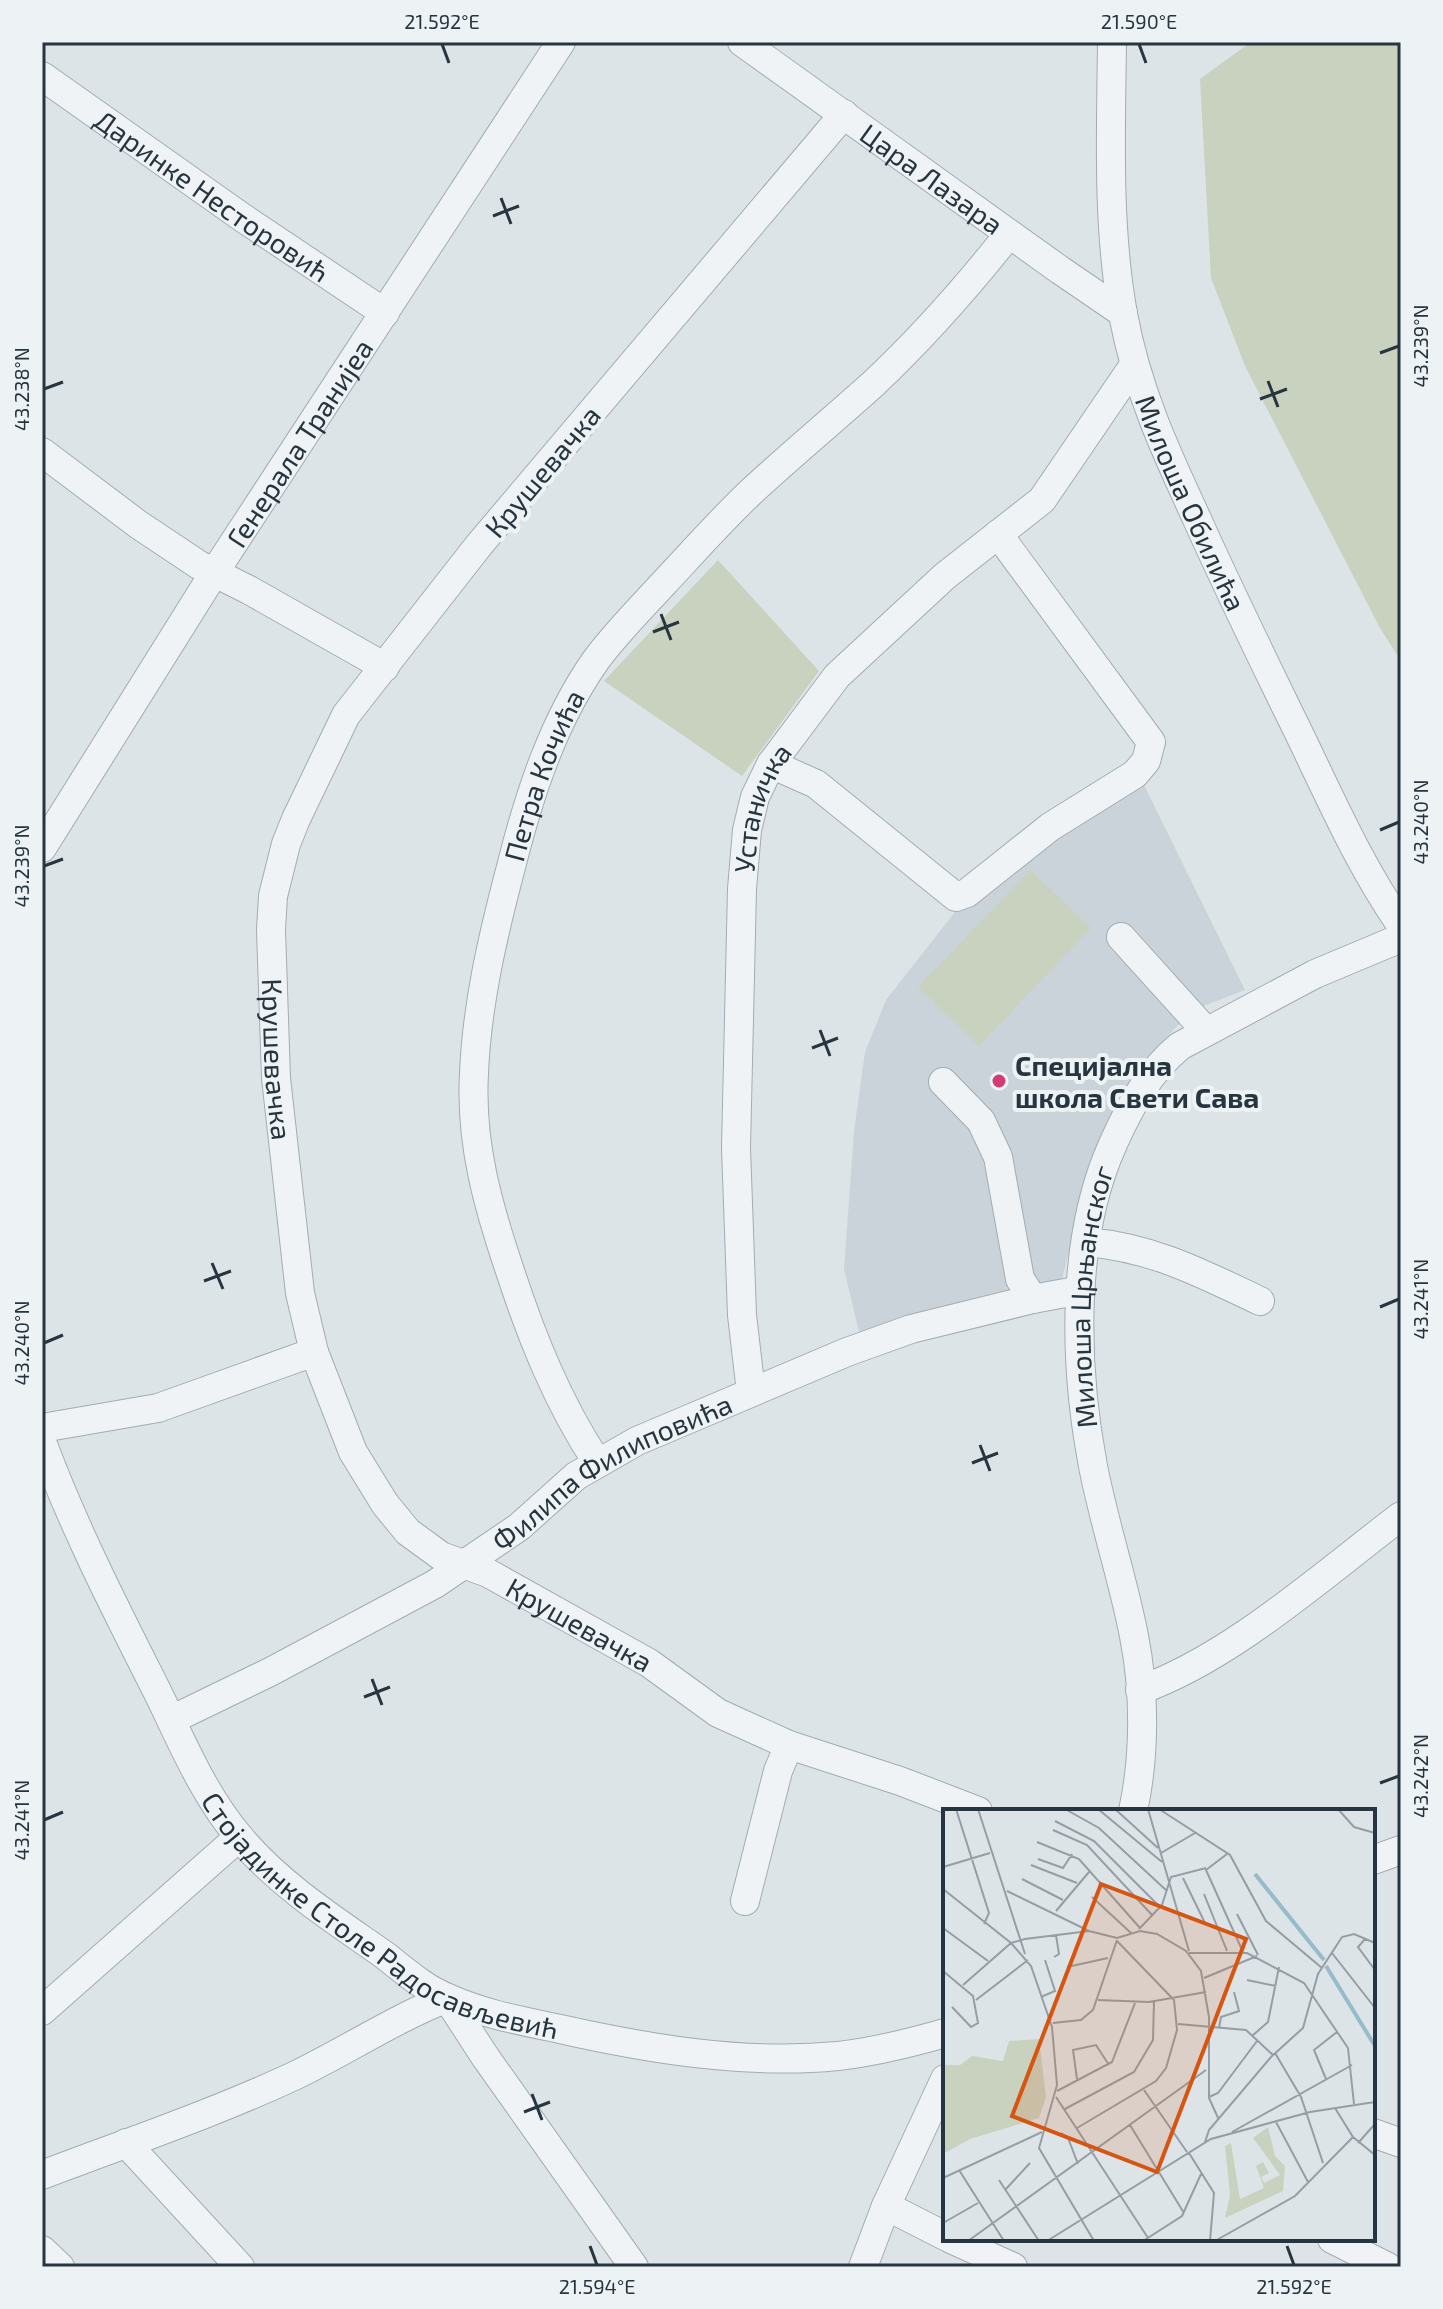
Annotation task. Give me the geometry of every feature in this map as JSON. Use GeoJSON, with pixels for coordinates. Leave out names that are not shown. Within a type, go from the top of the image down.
{"type":"FeatureCollection","features":[{"type":"Feature","properties":{"kind":"street","name":"Генерала Транијеа"},"geometry":{"type":"LineString","coordinates":[[42,848],[214,573],[561,42]]}},
{"type":"Feature","properties":{"kind":"street","name":"Цара Лазара"},"geometry":{"type":"LineString","coordinates":[[742,42],[1123,313]]}},
{"type":"Feature","properties":{"kind":"street","name":"Милоша Обилића"},"geometry":{"type":"LineString","coordinates":[[1112,42],[1116,249],[1123,313],[1134,365],[1157,432],[1251,636],[1357,851],[1401,925]]}},
{"type":"Feature","properties":{"kind":"street","name":"Даринке Несторовић"},"geometry":{"type":"LineString","coordinates":[[42,76],[233,211],[385,313]]}},
{"type":"Feature","properties":{"kind":"street","name":"Крушевачка"},"geometry":{"type":"LineString","coordinates":[[844,114],[479,545],[346,715],[286,844],[273,896],[271,930],[276,1078],[298,1278],[314,1352],[353,1452],[385,1504],[408,1532],[441,1556],[488,1573],[649,1663],[718,1713],[789,1745],[900,1781],[973,1809]]}},
{"type":"Feature","properties":{"kind":"street","name":"Петра Кочића"},"geometry":{"type":"LineString","coordinates":[[597,1462],[580,1437],[552,1380],[522,1306],[486,1197],[474,1124],[474,1072],[485,972],[514,852],[534,786],[577,692],[595,662],[617,635],[750,493],[912,346],[1009,234]]}},
{"type":"Feature","properties":{"kind":"street","name":"Устаничка"},"geometry":{"type":"LineString","coordinates":[[751,1392],[744,1344],[736,1148],[737,1010],[747,830],[755,797],[771,764],[816,703],[855,658],[933,586],[1042,500],[1134,365]]}},
{"type":"Feature","properties":{"kind":"street"},"geometry":{"type":"LineString","coordinates":[[42,452],[139,525],[214,573],[385,667]]}},
{"type":"Feature","properties":{"kind":"street"},"geometry":{"type":"LineString","coordinates":[[771,764],[816,784],[956,897],[967,893],[1050,827],[1135,774],[1146,761],[1151,742],[998,534]]}},
{"type":"Feature","properties":{"kind":"street"},"geometry":{"type":"LineString","coordinates":[[1121,937],[1205,1030]]}},
{"type":"Feature","properties":{"kind":"street","name":"Милоша Црњанског"},"geometry":{"type":"LineString","coordinates":[[1133,1809],[1139,1769],[1140,1690],[1134,1634],[1090,1443],[1080,1341],[1081,1290],[1096,1187],[1118,1133],[1163,1060],[1205,1030],[1315,974],[1401,938]]}},
{"type":"Feature","properties":{"kind":"street"},"geometry":{"type":"LineString","coordinates":[[943,1082],[981,1121],[998,1157],[1020,1279],[1033,1299]]}},
{"type":"Feature","properties":{"kind":"street"},"geometry":{"type":"LineString","coordinates":[[1087,1242],[1117,1245],[1171,1259],[1260,1301]]}},
{"type":"Feature","properties":{"kind":"street","name":"Филипа Филиповића"},"geometry":{"type":"LineString","coordinates":[[171,1720],[309,1652],[465,1565],[519,1527],[576,1476],[637,1441],[847,1352],[911,1329],[1081,1290]]}},
{"type":"Feature","properties":{"kind":"street"},"geometry":{"type":"LineString","coordinates":[[42,1428],[158,1408],[314,1352]]}},
{"type":"Feature","properties":{"kind":"street","name":"Стојадинке Столе Радосављевић"},"geometry":{"type":"LineString","coordinates":[[42,1442],[79,1534],[196,1771],[239,1837],[266,1866],[317,1909],[421,1984],[479,2010],[588,2036],[698,2053],[834,2056],[885,2048],[943,2034]]}},
{"type":"Feature","properties":{"kind":"street"},"geometry":{"type":"LineString","coordinates":[[1140,1690],[1170,1679],[1248,1631],[1401,1516]]}},
{"type":"Feature","properties":{"kind":"street"},"geometry":{"type":"LineString","coordinates":[[745,1901],[778,1771],[789,1745]]}},
{"type":"Feature","properties":{"kind":"street"},"geometry":{"type":"LineString","coordinates":[[42,2011],[239,1837]]}},
{"type":"Feature","properties":{"kind":"street"},"geometry":{"type":"LineString","coordinates":[[42,2175],[294,2075],[412,2012],[447,1998],[634,2267]]}},
{"type":"Feature","properties":{"kind":"street"},"geometry":{"type":"LineString","coordinates":[[863,2267],[886,2206],[943,2083]]}},
{"type":"Feature","properties":{"kind":"street"},"geometry":{"type":"LineString","coordinates":[[1375,2134],[1401,2143]]}},
{"type":"Feature","properties":{"kind":"street"},"geometry":{"type":"LineString","coordinates":[[126,2143],[240,2267]]}},
{"type":"Feature","properties":{"kind":"street"},"geometry":{"type":"LineString","coordinates":[[886,2206],[943,2235]]}},
{"type":"Feature","properties":{"kind":"street"},"geometry":{"type":"LineString","coordinates":[[955,2241],[1013,2267]]}},
{"type":"Feature","properties":{"kind":"street"},"geometry":{"type":"LineString","coordinates":[[1336,2241],[1388,2267]]}},
{"type":"Feature","properties":{"kind":"street"},"geometry":{"type":"LineString","coordinates":[[42,2250],[60,2267]]}},
{"type":"Feature","properties":{"kind":"shaded area","name":"Специјална школа Свети Сава"},"geometry":{"type":"Polygon","coordinates":[[[1141,779],[1245,990],[1190,1014],[1173,1030],[1116,1110],[1084,1189],[1062,1279],[860,1336],[844,1269],[854,1131],[865,1052],[886,1000],[958,908],[1141,779]]]}},
{"type":"Feature","properties":{"kind":"green space"},"geometry":{"type":"Polygon","coordinates":[[[1251,42],[1401,42],[1401,661],[1380,628],[1245,366],[1211,278],[1200,79],[1251,42]]]}},
{"type":"Feature","properties":{"kind":"green space"},"geometry":{"type":"Polygon","coordinates":[[[718,560],[819,671],[742,776],[604,681],[718,560]]]}},
{"type":"Feature","properties":{"kind":"green space"},"geometry":{"type":"Polygon","coordinates":[[[1030,870],[1091,928],[979,1046],[918,987],[1030,870]]]}},
{"type":"Feature","properties":{"kind":"place","name":"Специјална школа Свети Сава"},"geometry":{"type":"Point","coordinates":[999,1081]}}]}
